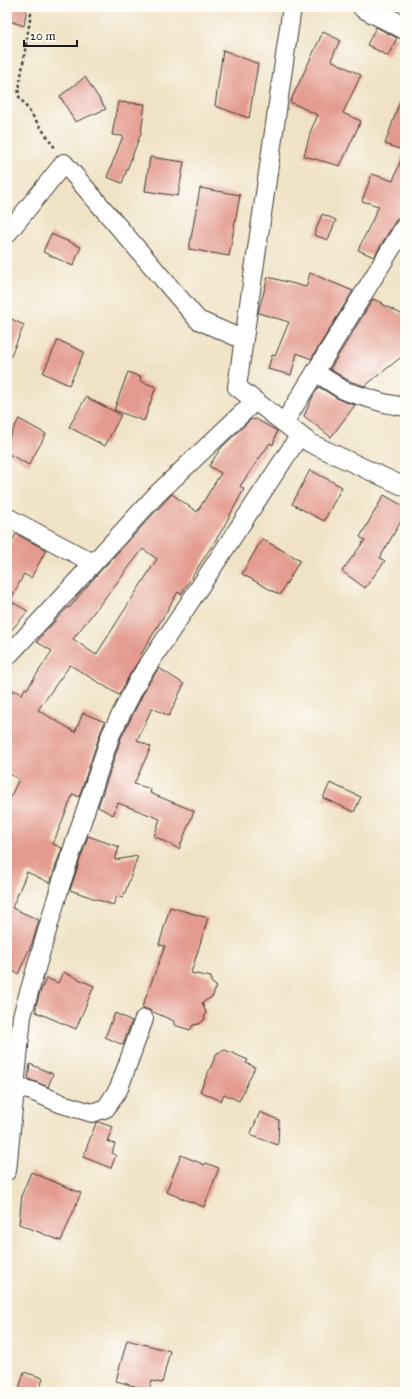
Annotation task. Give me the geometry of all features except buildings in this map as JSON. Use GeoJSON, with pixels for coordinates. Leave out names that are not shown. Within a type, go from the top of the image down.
{"type":"FeatureCollection","features":[{"type":"Feature","properties":{"kind":"street"},"geometry":{"type":"LineString","coordinates":[[292,7],[237,387],[310,443],[405,487]]}},
{"type":"Feature","properties":{"kind":"street"},"geometry":{"type":"LineString","coordinates":[[364,7],[405,28]]}},
{"type":"Feature","properties":{"kind":"street"},"geometry":{"type":"LineString","coordinates":[[7,234],[64,163],[198,320],[244,340]]}},
{"type":"Feature","properties":{"kind":"street"},"geometry":{"type":"LineString","coordinates":[[284,423],[405,226]]}},
{"type":"Feature","properties":{"kind":"street"},"geometry":{"type":"LineString","coordinates":[[315,372],[345,391],[384,403],[405,407]]}},
{"type":"Feature","properties":{"kind":"street"},"geometry":{"type":"LineString","coordinates":[[7,657],[157,494],[255,401]]}},
{"type":"Feature","properties":{"kind":"street"},"geometry":{"type":"LineString","coordinates":[[7,1040],[14,1012],[59,890],[111,734],[139,679],[300,435]]}},
{"type":"Feature","properties":{"kind":"street"},"geometry":{"type":"LineString","coordinates":[[7,516],[93,563]]}},
{"type":"Feature","properties":{"kind":"street"},"geometry":{"type":"LineString","coordinates":[[7,1171],[15,1087],[14,1012]]}},
{"type":"Feature","properties":{"kind":"street"},"geometry":{"type":"LineString","coordinates":[[15,1087],[32,1091],[62,1104],[92,1113],[106,1108],[118,1088],[144,1019]]}},
{"type":"Feature","properties":{"kind":"path"},"geometry":{"type":"LineString","coordinates":[[32,7],[18,95],[64,163]]}}]}
